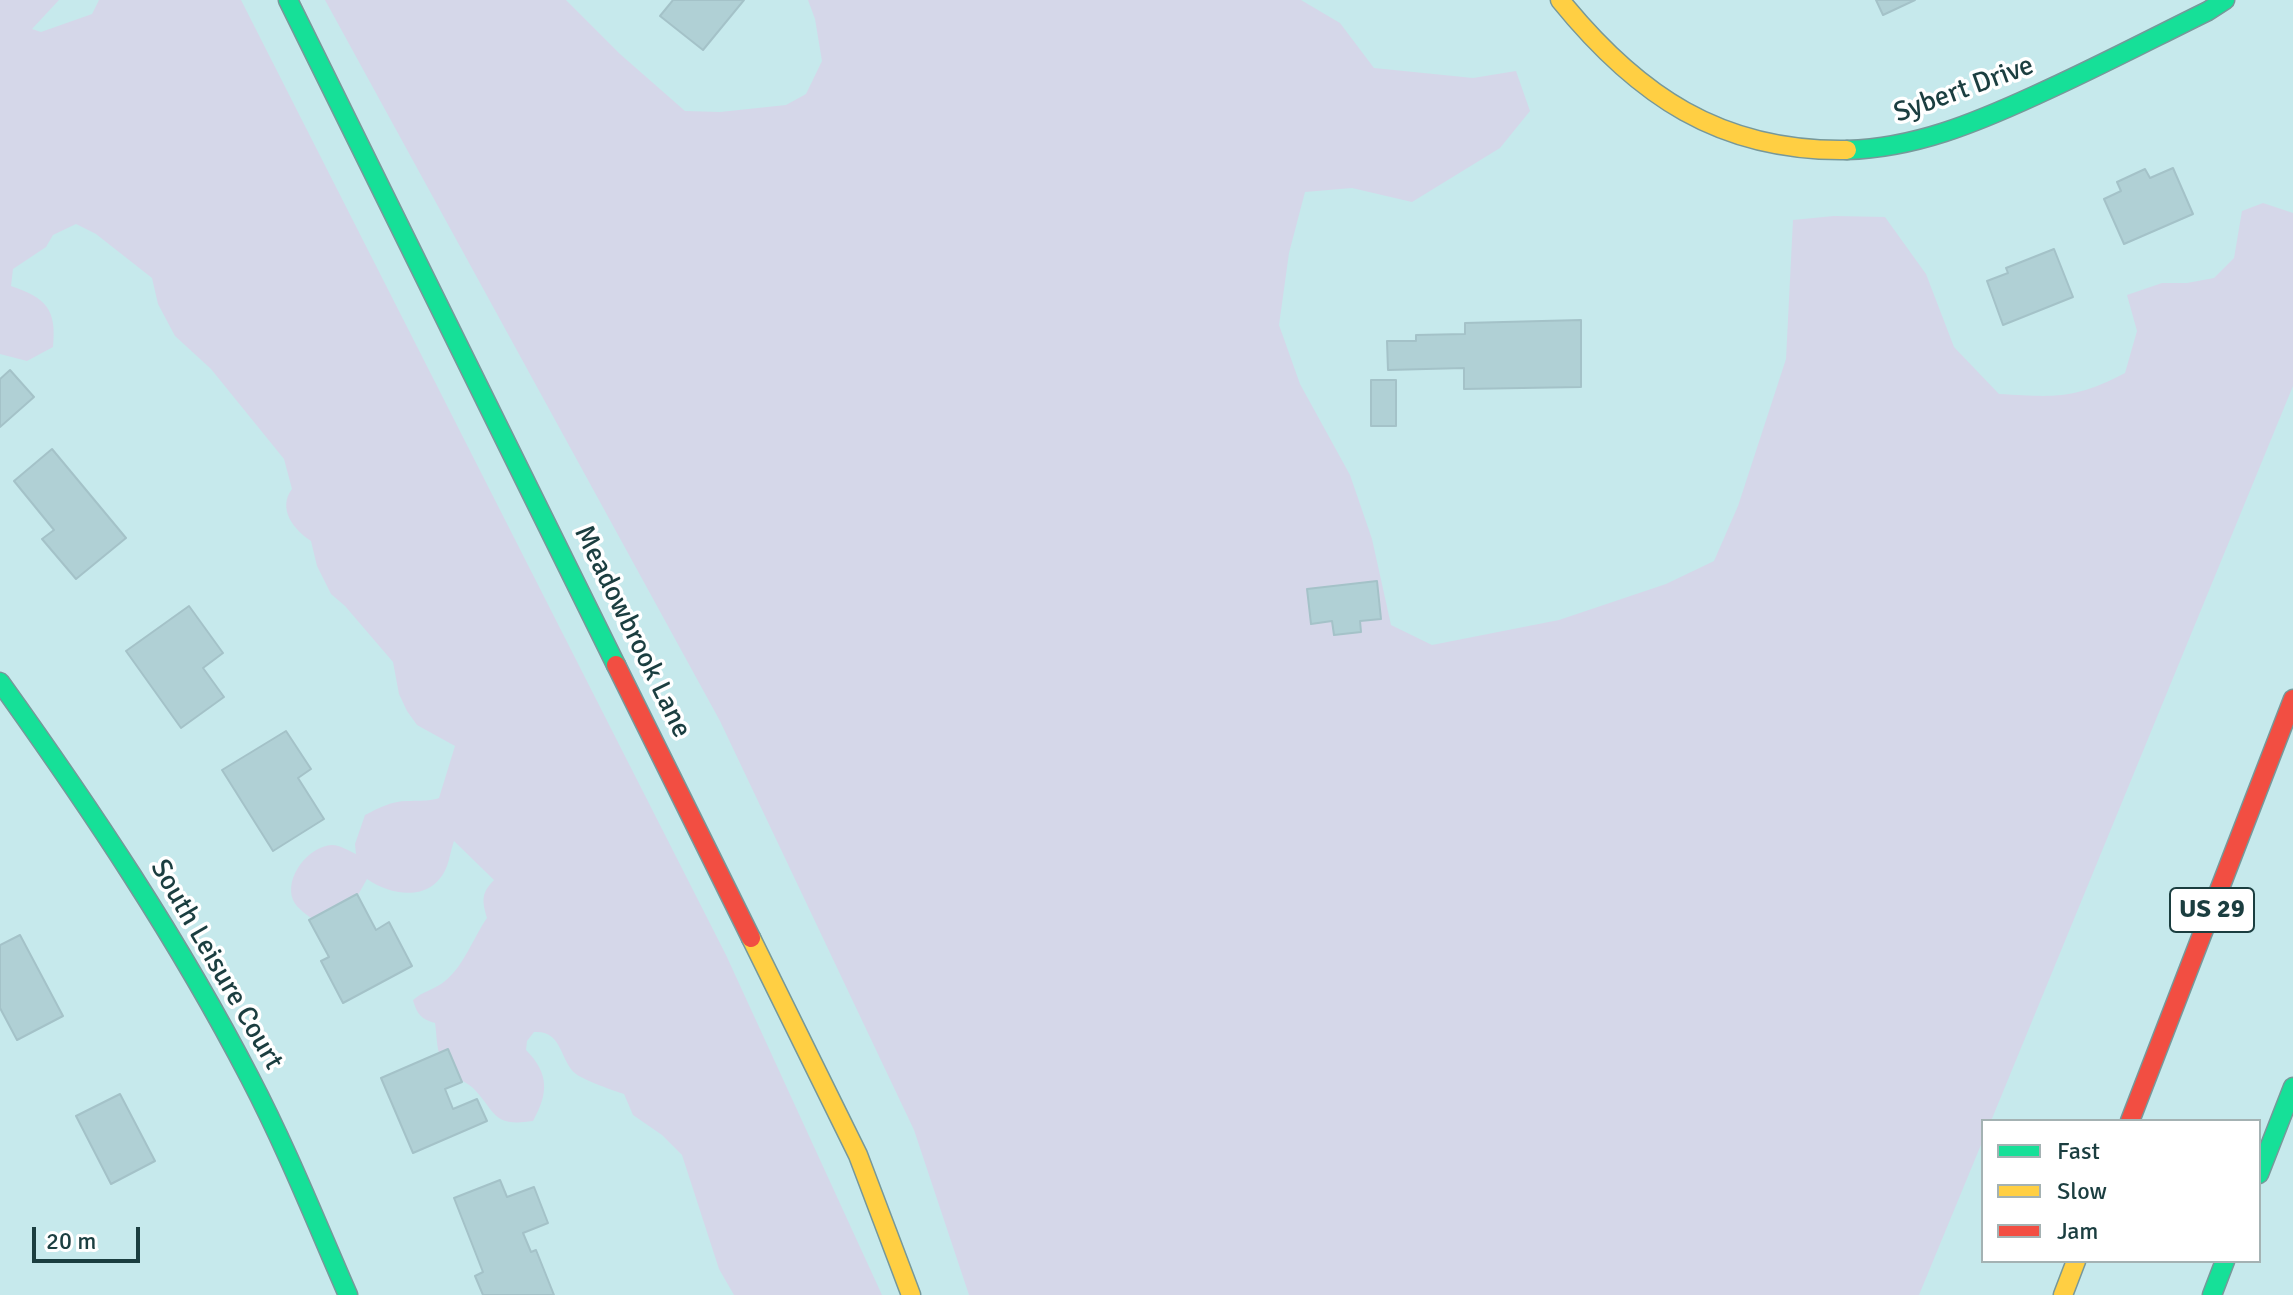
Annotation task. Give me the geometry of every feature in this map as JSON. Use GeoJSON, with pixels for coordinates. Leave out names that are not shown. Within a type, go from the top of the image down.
{"type":"FeatureCollection","features":[{"type":"Feature","properties":{"kind":"main road","name":"Meadowbrook Lane"},"geometry":{"type":"LineString","coordinates":[[288,0],[852,1141],[911,1295]]}},
{"type":"Feature","properties":{"kind":"main road","name":"Sybert Drive"},"geometry":{"type":"LineString","coordinates":[[1560,0],[1617,64],[1655,95],[1702,121],[1748,138],[1846,152],[1900,146],[1959,128],[2036,96],[2225,0]]}},
{"type":"Feature","properties":{"kind":"main road","name":"South Leisure Court"},"geometry":{"type":"LineString","coordinates":[[0,682],[78,791],[191,968],[252,1082],[348,1295]]}},
{"type":"Feature","properties":{"kind":"main road","name":"US 29"},"geometry":{"type":"LineString","coordinates":[[2131,1119],[2293,699]]}},
{"type":"Feature","properties":{"kind":"main road"},"geometry":{"type":"LineString","coordinates":[[2261,1169],[2293,1087]]}},
{"type":"Feature","properties":{"kind":"main road"},"geometry":{"type":"LineString","coordinates":[[2063,1295],[2075,1263]]}},
{"type":"Feature","properties":{"kind":"main road"},"geometry":{"type":"LineString","coordinates":[[2212,1295],[2224,1263]]}},
{"type":"Feature","properties":{"kind":"shaded area"},"geometry":{"type":"Polygon","coordinates":[[[0,0],[59,0],[32,29],[41,32],[92,14],[99,0],[241,0],[726,955],[882,1295],[734,1295],[719,1269],[682,1155],[662,1135],[633,1115],[624,1094],[576,1074],[550,1036],[534,1032],[527,1041],[526,1050],[539,1067],[544,1084],[542,1102],[533,1121],[502,1120],[473,1088],[452,1074],[440,1055],[435,1023],[420,1015],[413,1000],[445,981],[463,960],[487,918],[484,898],[494,880],[454,841],[441,878],[422,891],[388,890],[367,879],[354,902],[316,922],[295,903],[291,891],[295,873],[315,851],[332,845],[356,854],[355,844],[365,815],[396,802],[439,798],[455,746],[417,725],[399,694],[393,662],[331,594],[317,566],[311,541],[294,525],[287,511],[286,504],[292,489],[284,459],[211,369],[175,336],[158,304],[152,278],[96,234],[76,224],[53,235],[46,247],[13,269],[11,286],[33,295],[47,307],[53,323],[53,347],[27,361],[0,354],[0,0]]]}},
{"type":"Feature","properties":{"kind":"shaded area"},"geometry":{"type":"Polygon","coordinates":[[[325,0],[566,0],[620,54],[685,111],[720,112],[786,105],[806,94],[822,61],[815,19],[808,0],[1301,0],[1340,23],[1374,68],[1473,78],[1516,71],[1530,111],[1500,148],[1412,202],[1352,188],[1305,192],[1289,253],[1279,325],[1300,384],[1350,475],[1372,539],[1391,625],[1432,645],[1559,620],[1666,584],[1714,561],[1738,506],[1786,359],[1793,220],[1834,216],[1885,217],[1926,274],[1954,347],[1999,394],[2050,396],[2092,388],[2125,373],[2137,331],[2127,295],[2162,283],[2214,278],[2234,258],[2242,211],[2263,203],[2293,213],[2293,386],[1992,1119],[1981,1119],[1981,1145],[1919,1295],[969,1295],[914,1130],[720,721],[325,0]]]}},
{"type":"Feature","properties":{"kind":"building"},"geometry":{"type":"Polygon","coordinates":[[[673,0],[744,0],[703,50],[660,16],[673,0]]]}},
{"type":"Feature","properties":{"kind":"building"},"geometry":{"type":"Polygon","coordinates":[[[1876,0],[1915,0],[1883,15],[1876,0]]]}},
{"type":"Feature","properties":{"kind":"building"},"geometry":{"type":"Polygon","coordinates":[[[2173,168],[2193,214],[2124,244],[2104,199],[2121,191],[2117,182],[2145,169],[2150,178],[2173,168]]]}},
{"type":"Feature","properties":{"kind":"building"},"geometry":{"type":"Polygon","coordinates":[[[2054,249],[2073,297],[2003,325],[1987,281],[2008,273],[2006,268],[2054,249]]]}},
{"type":"Feature","properties":{"kind":"building"},"geometry":{"type":"Polygon","coordinates":[[[1581,320],[1581,387],[1464,389],[1464,368],[1388,370],[1387,341],[1416,341],[1416,335],[1465,334],[1465,323],[1581,320]]]}},
{"type":"Feature","properties":{"kind":"building"},"geometry":{"type":"Polygon","coordinates":[[[10,370],[34,397],[0,427],[0,379],[10,370]]]}},
{"type":"Feature","properties":{"kind":"building"},"geometry":{"type":"Polygon","coordinates":[[[1371,380],[1396,380],[1396,426],[1371,426],[1371,380]]]}},
{"type":"Feature","properties":{"kind":"building"},"geometry":{"type":"Polygon","coordinates":[[[52,449],[126,538],[76,579],[42,539],[54,530],[14,481],[52,449]]]}},
{"type":"Feature","properties":{"kind":"building"},"geometry":{"type":"Polygon","coordinates":[[[1377,581],[1381,619],[1360,621],[1361,632],[1334,635],[1332,621],[1311,624],[1307,589],[1377,581]]]}},
{"type":"Feature","properties":{"kind":"building"},"geometry":{"type":"Polygon","coordinates":[[[189,606],[223,653],[203,668],[224,697],[181,728],[126,651],[189,606]]]}},
{"type":"Feature","properties":{"kind":"building"},"geometry":{"type":"Polygon","coordinates":[[[286,731],[311,769],[298,778],[324,819],[273,851],[222,770],[286,731]]]}},
{"type":"Feature","properties":{"kind":"building"},"geometry":{"type":"Polygon","coordinates":[[[357,894],[376,930],[389,922],[412,966],[343,1003],[321,961],[329,957],[309,920],[357,894]]]}},
{"type":"Feature","properties":{"kind":"building"},"geometry":{"type":"Polygon","coordinates":[[[20,935],[63,1016],[17,1040],[0,1008],[0,945],[20,935]]]}},
{"type":"Feature","properties":{"kind":"building"},"geometry":{"type":"Polygon","coordinates":[[[448,1049],[462,1082],[445,1089],[453,1109],[477,1099],[487,1121],[413,1153],[381,1078],[448,1049]]]}},
{"type":"Feature","properties":{"kind":"building"},"geometry":{"type":"Polygon","coordinates":[[[120,1094],[155,1161],[111,1184],[76,1116],[120,1094]]]}},
{"type":"Feature","properties":{"kind":"building"},"geometry":{"type":"Polygon","coordinates":[[[500,1180],[507,1197],[534,1187],[548,1223],[523,1233],[531,1252],[536,1250],[554,1295],[483,1295],[475,1276],[483,1272],[454,1198],[500,1180]]]}},
{"type":"Feature","properties":{"kind":"traffic: fast"},"geometry":{"type":"LineString","coordinates":[[288,0],[616,665]]}},
{"type":"Feature","properties":{"kind":"traffic: fast"},"geometry":{"type":"LineString","coordinates":[[1847,150],[1921,139],[1990,115],[2101,64],[2225,0]]}},
{"type":"Feature","properties":{"kind":"traffic: fast"},"geometry":{"type":"LineString","coordinates":[[0,682],[132,876],[222,1026],[276,1132],[348,1295]]}},
{"type":"Feature","properties":{"kind":"traffic: fast"},"geometry":{"type":"LineString","coordinates":[[2261,1169],[2293,1087]]}},
{"type":"Feature","properties":{"kind":"traffic: fast"},"geometry":{"type":"LineString","coordinates":[[2212,1295],[2224,1263]]}},
{"type":"Feature","properties":{"kind":"traffic: slow"},"geometry":{"type":"LineString","coordinates":[[1560,0],[1619,64],[1651,90],[1685,111],[1759,141],[1801,148],[1847,150]]}},
{"type":"Feature","properties":{"kind":"traffic: slow"},"geometry":{"type":"LineString","coordinates":[[751,938],[858,1155],[911,1295]]}},
{"type":"Feature","properties":{"kind":"traffic: slow"},"geometry":{"type":"LineString","coordinates":[[2063,1295],[2075,1263]]}},
{"type":"Feature","properties":{"kind":"traffic: jam"},"geometry":{"type":"LineString","coordinates":[[616,665],[751,938]]}},
{"type":"Feature","properties":{"kind":"traffic: jam"},"geometry":{"type":"LineString","coordinates":[[2131,1119],[2293,699]]}}]}
